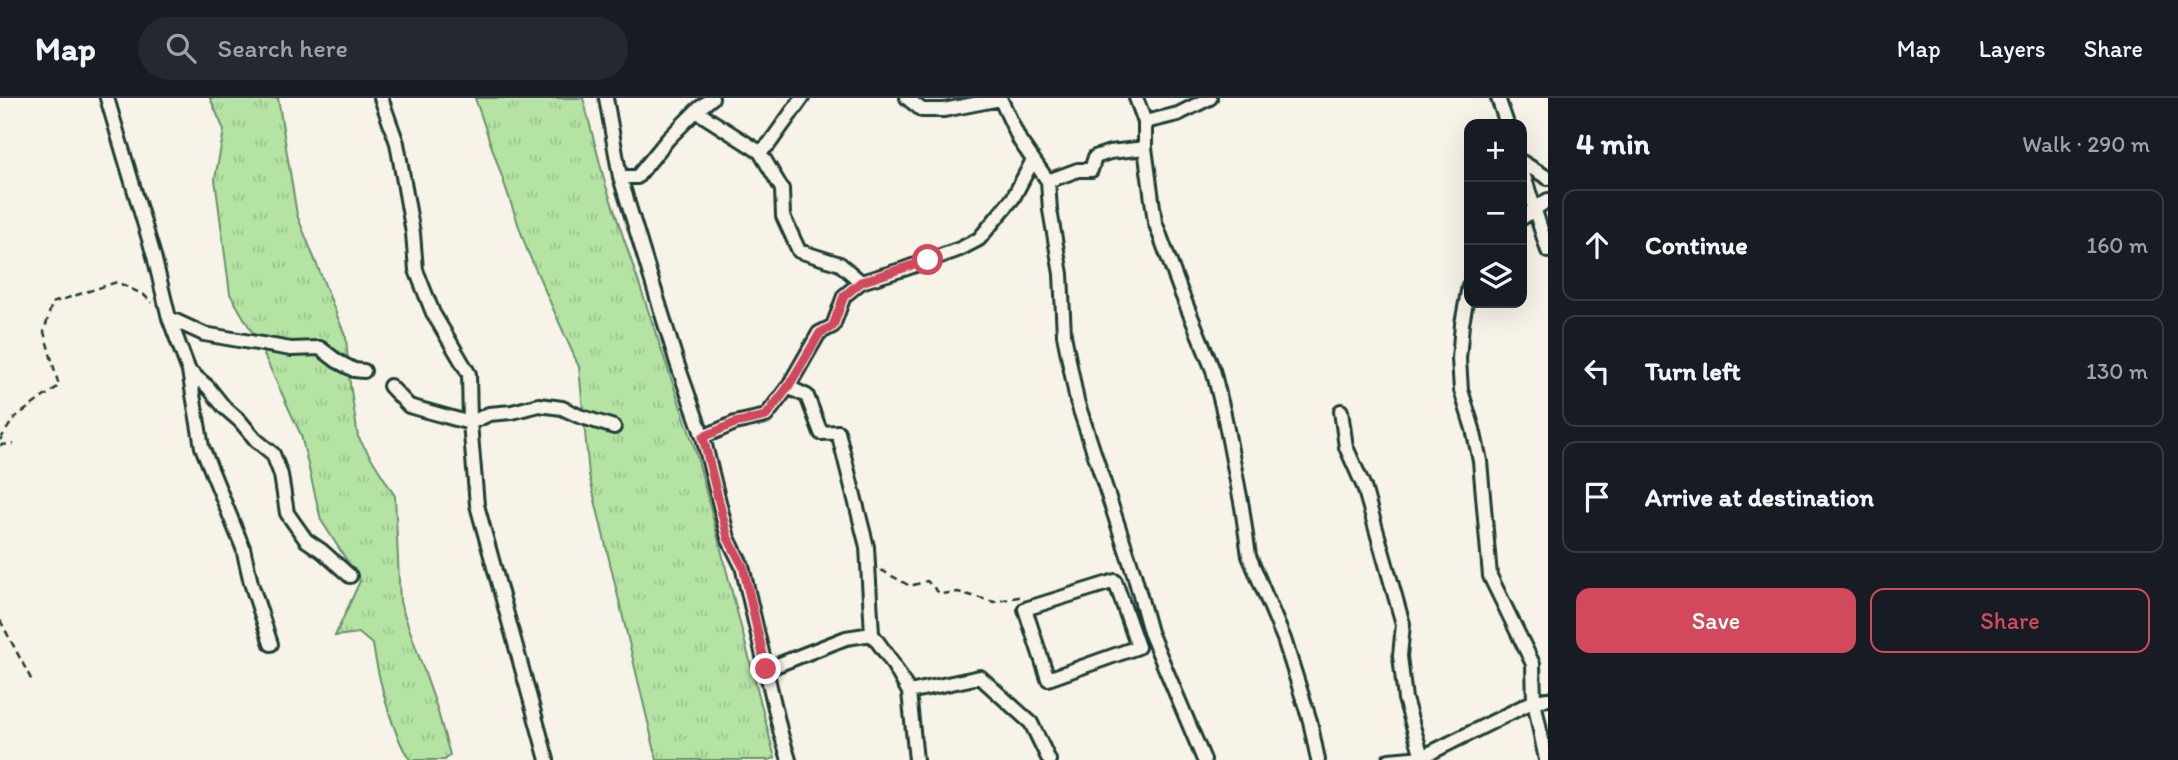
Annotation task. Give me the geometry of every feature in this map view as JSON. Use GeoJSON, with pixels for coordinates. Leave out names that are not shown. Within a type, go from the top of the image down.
{"type":"FeatureCollection","features":[{"type":"Feature","properties":{"kind":"street"},"geometry":{"type":"LineString","coordinates":[[107,98],[154,256],[169,318],[189,371],[202,447],[243,548],[251,583],[271,644]]}},
{"type":"Feature","properties":{"kind":"street"},"geometry":{"type":"LineString","coordinates":[[381,98],[397,143],[413,233],[416,270],[433,313],[469,374],[477,505],[547,760]]}},
{"type":"Feature","properties":{"kind":"street"},"geometry":{"type":"LineString","coordinates":[[606,98],[620,177],[677,363],[703,437],[728,538],[743,566],[780,734],[789,760]]}},
{"type":"Feature","properties":{"kind":"street"},"geometry":{"type":"LineString","coordinates":[[620,177],[637,177],[667,139],[712,98]]}},
{"type":"Feature","properties":{"kind":"street"},"geometry":{"type":"LineString","coordinates":[[760,152],[775,137],[802,98]]}},
{"type":"Feature","properties":{"kind":"street"},"geometry":{"type":"LineString","coordinates":[[907,98],[922,110],[944,110],[1000,99],[1020,141],[1048,181],[1061,274],[1065,335],[1077,401],[1134,574],[1150,632],[1203,760]]}},
{"type":"Feature","properties":{"kind":"street"},"geometry":{"type":"LineString","coordinates":[[1136,98],[1145,122],[1145,148],[1155,222],[1213,370],[1237,481],[1249,556],[1284,639],[1310,721],[1318,760]]}},
{"type":"Feature","properties":{"kind":"street"},"geometry":{"type":"LineString","coordinates":[[1145,122],[1178,114],[1210,98]]}},
{"type":"Feature","properties":{"kind":"street"},"geometry":{"type":"LineString","coordinates":[[1498,98],[1505,119]]}},
{"type":"Feature","properties":{"kind":"street"},"geometry":{"type":"LineString","coordinates":[[696,111],[760,152],[782,189],[783,216],[799,251],[840,264],[861,282]]}},
{"type":"Feature","properties":{"kind":"street"},"geometry":{"type":"LineString","coordinates":[[1048,181],[1078,170],[1091,170],[1095,157],[1110,152],[1145,148]]}},
{"type":"Feature","properties":{"kind":"street"},"geometry":{"type":"LineString","coordinates":[[703,437],[735,423],[766,416],[788,387],[820,333],[833,326],[844,296],[861,282],[904,269],[979,239],[1013,198],[1033,160]]}},
{"type":"Feature","properties":{"kind":"street"},"geometry":{"type":"LineString","coordinates":[[1527,165],[1548,178]]}},
{"type":"Feature","properties":{"kind":"street"},"geometry":{"type":"LineString","coordinates":[[1526,182],[1548,251]]}},
{"type":"Feature","properties":{"kind":"street"},"geometry":{"type":"LineString","coordinates":[[1527,214],[1548,200]]}},
{"type":"Feature","properties":{"kind":"street"},"geometry":{"type":"LineString","coordinates":[[1465,308],[1462,324],[1461,390],[1474,429],[1480,461],[1490,576],[1533,664],[1534,701],[1546,760]]}},
{"type":"Feature","properties":{"kind":"street"},"geometry":{"type":"LineString","coordinates":[[169,318],[204,334],[291,349],[320,348],[337,361],[364,372]]}},
{"type":"Feature","properties":{"kind":"street"},"geometry":{"type":"LineString","coordinates":[[189,371],[208,387],[223,407],[272,454],[281,475],[287,513],[306,540],[350,576]]}},
{"type":"Feature","properties":{"kind":"street"},"geometry":{"type":"LineString","coordinates":[[390,386],[409,406],[470,423],[489,414],[512,412],[539,405],[562,408],[614,427]]}},
{"type":"Feature","properties":{"kind":"street"},"geometry":{"type":"LineString","coordinates":[[788,387],[807,396],[821,433],[838,432],[867,547],[872,634],[909,692],[916,760]]}},
{"type":"Feature","properties":{"kind":"street"},"geometry":{"type":"LineString","coordinates":[[1341,411],[1346,447],[1364,487],[1403,624],[1400,656],[1405,699],[1423,759]]}},
{"type":"Feature","properties":{"kind":"street"},"geometry":{"type":"LineString","coordinates":[[1115,581],[1138,647],[1048,679],[1025,609],[1115,581]]}},
{"type":"Feature","properties":{"kind":"street"},"geometry":{"type":"LineString","coordinates":[[766,669],[846,638],[872,634]]}},
{"type":"Feature","properties":{"kind":"street"},"geometry":{"type":"LineString","coordinates":[[909,692],[980,677],[1031,723],[1049,760]]}},
{"type":"Feature","properties":{"kind":"street"},"geometry":{"type":"LineString","coordinates":[[1389,760],[1423,759],[1534,701],[1548,699]]}},
{"type":"Feature","properties":{"kind":"path"},"geometry":{"type":"LineString","coordinates":[[0,440],[14,418],[59,386],[44,332],[52,303],[117,282],[144,295],[152,303]]}},
{"type":"Feature","properties":{"kind":"path"},"geometry":{"type":"LineString","coordinates":[[0,446],[14,444]]}},
{"type":"Feature","properties":{"kind":"path"},"geometry":{"type":"LineString","coordinates":[[867,547],[883,573],[910,586],[927,581],[940,594],[958,592],[994,602],[1031,594]]}},
{"type":"Feature","properties":{"kind":"path"},"geometry":{"type":"LineString","coordinates":[[0,620],[32,681]]}},
{"type":"Feature","properties":{"kind":"green space"},"geometry":{"type":"Polygon","coordinates":[[[210,98],[278,98],[297,215],[346,338],[358,437],[395,496],[400,602],[436,705],[450,755],[445,760],[410,760],[392,720],[373,645],[359,633],[335,636],[360,581],[321,520],[301,435],[259,344],[230,294],[215,179],[224,130],[210,98]]]}},
{"type":"Feature","properties":{"kind":"green space"},"geometry":{"type":"Polygon","coordinates":[[[475,98],[583,98],[605,183],[695,449],[775,758],[657,760],[589,475],[579,367],[527,250],[475,98]]]}},
{"type":"Feature","properties":{"kind":"route"},"geometry":{"type":"LineString","coordinates":[[766,669],[743,566],[728,538],[703,437],[735,423],[766,416],[788,387],[820,333],[833,326],[844,296],[861,282],[928,260]]}}]}
